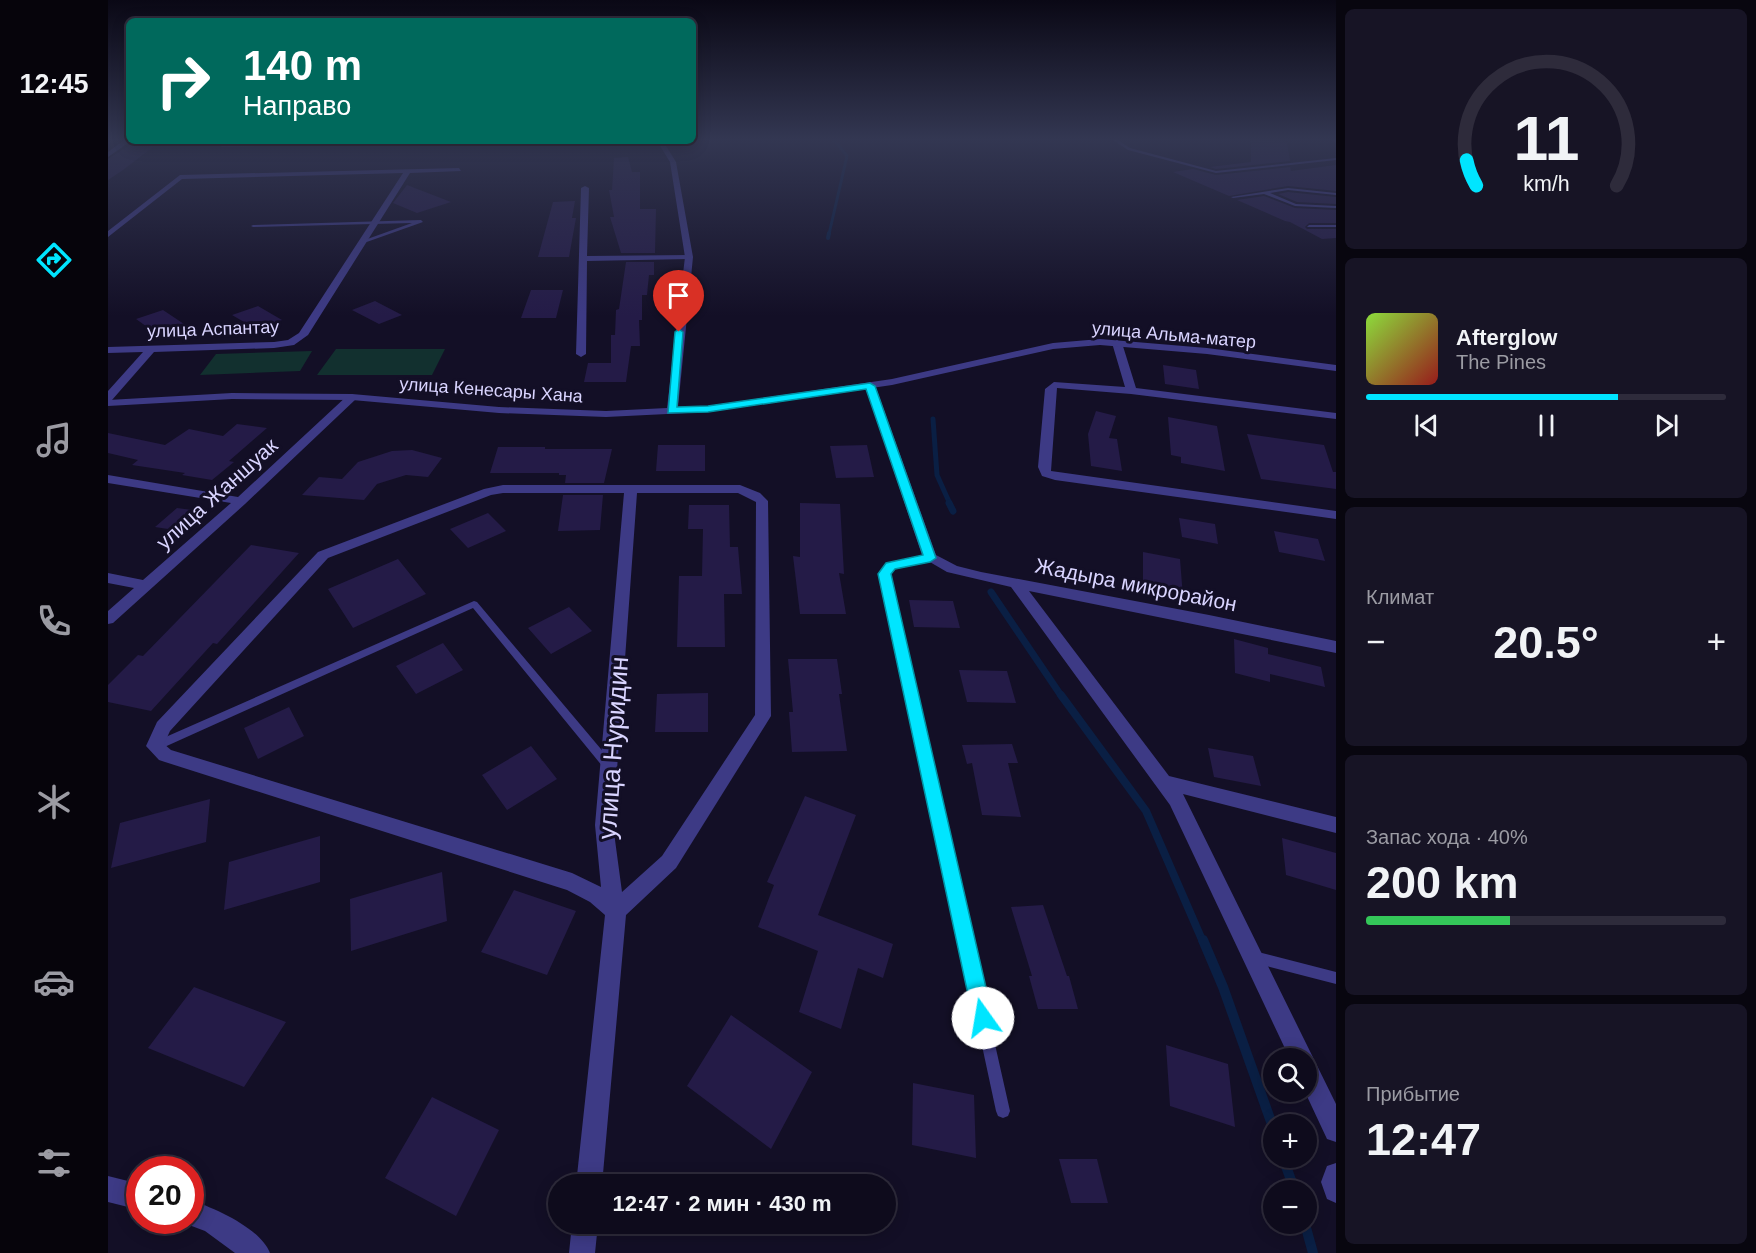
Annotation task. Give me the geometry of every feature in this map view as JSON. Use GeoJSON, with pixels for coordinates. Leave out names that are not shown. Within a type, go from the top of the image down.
{"type":"FeatureCollection","features":[{"type":"Feature","properties":{"kind":"street"},"geometry":{"type":"LineString","coordinates":[[108,235],[153,198]]}},
{"type":"Feature","properties":{"kind":"street","name":"улица Аспантау"},"geometry":{"type":"LineString","coordinates":[[110,352],[152,348],[291,343],[303,335],[390,198]]}},
{"type":"Feature","properties":{"kind":"street"},"geometry":{"type":"LineString","coordinates":[[581,354],[585,198]]}},
{"type":"Feature","properties":{"kind":"street"},"geometry":{"type":"LineString","coordinates":[[672,411],[689,257],[679,198]]}},
{"type":"Feature","properties":{"kind":"street"},"geometry":{"type":"LineString","coordinates":[[584,259],[689,257]]}},
{"type":"Feature","properties":{"kind":"street"},"geometry":{"type":"LineString","coordinates":[[1117,343],[1131,391]]}},
{"type":"Feature","properties":{"kind":"street","name":"улица Альма-матер"},"geometry":{"type":"LineString","coordinates":[[870,386],[1053,346],[1117,343],[1207,351],[1336,368]]}},
{"type":"Feature","properties":{"kind":"street"},"geometry":{"type":"LineString","coordinates":[[108,400],[152,348]]}},
{"type":"Feature","properties":{"kind":"street"},"geometry":{"type":"LineString","coordinates":[[1336,416],[1131,391],[1054,385],[1050,389],[1044,467],[1046,472],[1336,515]]}},
{"type":"Feature","properties":{"kind":"street"},"geometry":{"type":"LineString","coordinates":[[870,386],[930,558]]}},
{"type":"Feature","properties":{"kind":"street","name":"улица Кенесары Хана"},"geometry":{"type":"LineString","coordinates":[[108,400],[232,396],[352,397],[499,410],[606,414],[708,409],[870,386]]}},
{"type":"Feature","properties":{"kind":"street","name":"улица Жаншуак"},"geometry":{"type":"LineString","coordinates":[[108,619],[241,501],[352,397]]}},
{"type":"Feature","properties":{"kind":"street"},"geometry":{"type":"LineString","coordinates":[[108,479],[241,501]]}},
{"type":"Feature","properties":{"kind":"street"},"geometry":{"type":"LineString","coordinates":[[502,489],[740,489],[762,501],[764,716],[669,862],[616,911],[597,895],[572,882],[165,755],[155,746],[164,728],[323,555],[488,492],[502,489]]}},
{"type":"Feature","properties":{"kind":"street","name":"улица Нуридин"},"geometry":{"type":"LineString","coordinates":[[590,1174],[616,911],[608,872],[604,825],[631,489]]}},
{"type":"Feature","properties":{"kind":"street","name":"Жадыра микрорайон"},"geometry":{"type":"LineString","coordinates":[[930,558],[952,569],[1015,583],[1336,647]]}},
{"type":"Feature","properties":{"kind":"street"},"geometry":{"type":"LineString","coordinates":[[108,578],[146,585]]}},
{"type":"Feature","properties":{"kind":"street"},"geometry":{"type":"LineString","coordinates":[[1015,583],[1176,799],[1297,1048]]}},
{"type":"Feature","properties":{"kind":"street"},"geometry":{"type":"LineString","coordinates":[[1164,782],[1336,825]]}},
{"type":"Feature","properties":{"kind":"street"},"geometry":{"type":"LineString","coordinates":[[1317,1091],[1336,1130]]}},
{"type":"Feature","properties":{"kind":"street"},"geometry":{"type":"LineString","coordinates":[[1336,1175],[1334,1182],[1336,1190]]}},
{"type":"Feature","properties":{"kind":"street"},"geometry":{"type":"LineString","coordinates":[[108,1189],[126,1194]]}},
{"type":"Feature","properties":{"kind":"street"},"geometry":{"type":"LineString","coordinates":[[204,1217],[212,1220],[257,1253]]}},
{"type":"Feature","properties":{"kind":"street"},"geometry":{"type":"LineString","coordinates":[[582,1253],[584,1234]]}},
{"type":"Feature","properties":{"kind":"lane"},"geometry":{"type":"LineString","coordinates":[[1279,198],[1295,205],[1336,207]]}},
{"type":"Feature","properties":{"kind":"lane"},"geometry":{"type":"LineString","coordinates":[[253,226],[421,221],[361,243]]}},
{"type":"Feature","properties":{"kind":"lane"},"geometry":{"type":"LineString","coordinates":[[1309,226],[1336,226]]}},
{"type":"Feature","properties":{"kind":"lane"},"geometry":{"type":"LineString","coordinates":[[930,558],[890,566],[885,574],[1003,1111]]}},
{"type":"Feature","properties":{"kind":"lane"},"geometry":{"type":"LineString","coordinates":[[155,746],[474,604],[609,766]]}},
{"type":"Feature","properties":{"kind":"lane"},"geometry":{"type":"LineString","coordinates":[[1252,956],[1336,978]]}},
{"type":"Feature","properties":{"kind":"green space"},"geometry":{"type":"Polygon","coordinates":[[[336,349],[445,349],[432,375],[317,375],[336,349]]]}},
{"type":"Feature","properties":{"kind":"green space"},"geometry":{"type":"Polygon","coordinates":[[[312,351],[300,371],[200,375],[216,354],[312,351]]]}},
{"type":"Feature","properties":{"kind":"building"},"geometry":{"type":"Polygon","coordinates":[[[397,198],[442,198],[451,202],[417,213],[393,203],[397,198]]]}},
{"type":"Feature","properties":{"kind":"building"},"geometry":{"type":"Polygon","coordinates":[[[611,198],[640,198],[640,209],[656,209],[655,253],[621,253],[610,217],[614,217],[611,198]]]}},
{"type":"Feature","properties":{"kind":"building"},"geometry":{"type":"Polygon","coordinates":[[[1270,198],[1295,208],[1336,210],[1336,223],[1309,223],[1305,227],[1307,229],[1336,229],[1336,238],[1322,239],[1290,222],[1237,200],[1270,198]]]}},
{"type":"Feature","properties":{"kind":"building"},"geometry":{"type":"Polygon","coordinates":[[[1289,198],[1336,198],[1336,204],[1297,202],[1289,198]]]}},
{"type":"Feature","properties":{"kind":"building"},"geometry":{"type":"Polygon","coordinates":[[[575,201],[572,218],[576,218],[569,257],[538,257],[553,202],[575,201]]]}},
{"type":"Feature","properties":{"kind":"building"},"geometry":{"type":"Polygon","coordinates":[[[626,262],[654,262],[654,275],[649,275],[647,295],[642,295],[642,320],[639,320],[640,346],[631,346],[626,382],[584,382],[588,363],[611,363],[611,335],[615,335],[616,310],[619,309],[626,262]]]}},
{"type":"Feature","properties":{"kind":"building"},"geometry":{"type":"Polygon","coordinates":[[[531,290],[563,290],[556,318],[521,318],[531,290]]]}},
{"type":"Feature","properties":{"kind":"building"},"geometry":{"type":"Polygon","coordinates":[[[375,301],[402,315],[379,324],[352,310],[375,301]]]}},
{"type":"Feature","properties":{"kind":"building"},"geometry":{"type":"Polygon","coordinates":[[[258,306],[282,320],[256,329],[232,315],[258,306]]]}},
{"type":"Feature","properties":{"kind":"building"},"geometry":{"type":"Polygon","coordinates":[[[163,310],[184,324],[157,334],[136,319],[163,310]]]}},
{"type":"Feature","properties":{"kind":"building"},"geometry":{"type":"Polygon","coordinates":[[[1163,365],[1196,370],[1199,389],[1165,384],[1163,365]]]}},
{"type":"Feature","properties":{"kind":"building"},"geometry":{"type":"Polygon","coordinates":[[[1096,411],[1116,416],[1109,438],[1117,439],[1122,471],[1091,466],[1088,434],[1096,411]]]}},
{"type":"Feature","properties":{"kind":"building"},"geometry":{"type":"Polygon","coordinates":[[[1168,417],[1217,426],[1225,471],[1181,463],[1181,457],[1171,455],[1168,417]]]}},
{"type":"Feature","properties":{"kind":"building"},"geometry":{"type":"Polygon","coordinates":[[[237,424],[267,428],[229,461],[234,462],[212,480],[182,475],[185,473],[132,465],[138,460],[108,453],[108,433],[165,445],[189,429],[223,436],[237,424]]]}},
{"type":"Feature","properties":{"kind":"building"},"geometry":{"type":"Polygon","coordinates":[[[1247,434],[1324,445],[1333,472],[1336,472],[1336,489],[1261,479],[1247,434]]]}},
{"type":"Feature","properties":{"kind":"building"},"geometry":{"type":"Polygon","coordinates":[[[658,445],[705,445],[705,471],[656,471],[658,445]]]}},
{"type":"Feature","properties":{"kind":"building"},"geometry":{"type":"Polygon","coordinates":[[[867,445],[874,477],[836,478],[830,446],[867,445]]]}},
{"type":"Feature","properties":{"kind":"building"},"geometry":{"type":"Polygon","coordinates":[[[498,447],[612,449],[604,483],[565,483],[566,475],[559,475],[559,473],[490,473],[498,447]]]}},
{"type":"Feature","properties":{"kind":"building"},"geometry":{"type":"Polygon","coordinates":[[[412,450],[442,458],[428,477],[406,475],[377,484],[364,500],[302,495],[319,477],[342,479],[358,462],[392,451],[412,450]]]}},
{"type":"Feature","properties":{"kind":"building"},"geometry":{"type":"Polygon","coordinates":[[[563,495],[603,495],[600,530],[558,531],[563,495]]]}},
{"type":"Feature","properties":{"kind":"building"},"geometry":{"type":"Polygon","coordinates":[[[800,503],[840,504],[844,574],[839,573],[846,614],[800,614],[793,556],[800,557],[800,503]]]}},
{"type":"Feature","properties":{"kind":"building"},"geometry":{"type":"Polygon","coordinates":[[[689,505],[729,505],[730,547],[738,547],[742,594],[724,594],[725,647],[677,647],[679,576],[702,576],[703,529],[688,529],[689,505]]]}},
{"type":"Feature","properties":{"kind":"building"},"geometry":{"type":"Polygon","coordinates":[[[177,508],[192,510],[192,521],[181,531],[155,527],[177,508]]]}},
{"type":"Feature","properties":{"kind":"building"},"geometry":{"type":"Polygon","coordinates":[[[488,513],[506,531],[468,548],[450,529],[488,513]]]}},
{"type":"Feature","properties":{"kind":"building"},"geometry":{"type":"Polygon","coordinates":[[[1179,518],[1215,524],[1218,544],[1182,537],[1179,518]]]}},
{"type":"Feature","properties":{"kind":"building"},"geometry":{"type":"Polygon","coordinates":[[[1274,531],[1318,539],[1325,561],[1279,552],[1274,531]]]}},
{"type":"Feature","properties":{"kind":"building"},"geometry":{"type":"Polygon","coordinates":[[[251,545],[299,553],[217,644],[213,643],[151,711],[108,702],[108,685],[138,655],[143,656],[251,545]]]}},
{"type":"Feature","properties":{"kind":"building"},"geometry":{"type":"Polygon","coordinates":[[[1143,552],[1180,559],[1183,597],[1143,589],[1143,552]]]}},
{"type":"Feature","properties":{"kind":"building"},"geometry":{"type":"Polygon","coordinates":[[[398,559],[426,594],[353,628],[328,589],[398,559]]]}},
{"type":"Feature","properties":{"kind":"building"},"geometry":{"type":"Polygon","coordinates":[[[909,600],[953,601],[960,628],[914,627],[909,600]]]}},
{"type":"Feature","properties":{"kind":"building"},"geometry":{"type":"Polygon","coordinates":[[[569,607],[592,631],[551,654],[528,628],[569,607]]]}},
{"type":"Feature","properties":{"kind":"building"},"geometry":{"type":"Polygon","coordinates":[[[1234,639],[1268,648],[1268,654],[1321,667],[1325,687],[1270,674],[1270,682],[1235,673],[1234,639]]]}},
{"type":"Feature","properties":{"kind":"building"},"geometry":{"type":"Polygon","coordinates":[[[443,643],[463,670],[416,694],[396,666],[443,643]]]}},
{"type":"Feature","properties":{"kind":"building"},"geometry":{"type":"Polygon","coordinates":[[[788,659],[837,659],[847,751],[792,752],[789,712],[793,712],[788,659]]]}},
{"type":"Feature","properties":{"kind":"building"},"geometry":{"type":"Polygon","coordinates":[[[959,670],[1007,671],[1016,703],[967,702],[959,670]]]}},
{"type":"Feature","properties":{"kind":"building"},"geometry":{"type":"Polygon","coordinates":[[[708,693],[708,732],[655,732],[657,694],[708,693]]]}},
{"type":"Feature","properties":{"kind":"building"},"geometry":{"type":"Polygon","coordinates":[[[289,707],[304,736],[258,759],[244,728],[289,707]]]}},
{"type":"Feature","properties":{"kind":"building"},"geometry":{"type":"Polygon","coordinates":[[[1012,744],[1018,763],[1008,763],[1021,817],[982,815],[972,763],[967,764],[962,745],[1012,744]]]}},
{"type":"Feature","properties":{"kind":"building"},"geometry":{"type":"Polygon","coordinates":[[[531,746],[557,779],[507,810],[482,775],[531,746]]]}},
{"type":"Feature","properties":{"kind":"building"},"geometry":{"type":"Polygon","coordinates":[[[1208,748],[1253,756],[1261,786],[1214,777],[1208,748]]]}},
{"type":"Feature","properties":{"kind":"building"},"geometry":{"type":"Polygon","coordinates":[[[805,796],[856,815],[818,915],[893,944],[883,978],[858,968],[841,1029],[799,1012],[818,951],[758,927],[774,885],[767,882],[805,796]]]}},
{"type":"Feature","properties":{"kind":"building"},"geometry":{"type":"Polygon","coordinates":[[[210,799],[206,842],[111,868],[120,823],[210,799]]]}},
{"type":"Feature","properties":{"kind":"building"},"geometry":{"type":"Polygon","coordinates":[[[320,836],[320,882],[224,910],[229,862],[320,836]]]}},
{"type":"Feature","properties":{"kind":"building"},"geometry":{"type":"Polygon","coordinates":[[[1282,838],[1336,853],[1336,890],[1286,875],[1282,838]]]}},
{"type":"Feature","properties":{"kind":"building"},"geometry":{"type":"Polygon","coordinates":[[[442,872],[447,921],[351,951],[350,899],[442,872]]]}},
{"type":"Feature","properties":{"kind":"building"},"geometry":{"type":"Polygon","coordinates":[[[514,890],[576,911],[547,975],[481,952],[514,890]]]}},
{"type":"Feature","properties":{"kind":"building"},"geometry":{"type":"Polygon","coordinates":[[[1043,905],[1067,976],[1069,976],[1078,1009],[1038,1009],[1029,976],[1032,976],[1011,907],[1043,905]]]}},
{"type":"Feature","properties":{"kind":"building"},"geometry":{"type":"Polygon","coordinates":[[[194,987],[286,1022],[244,1087],[148,1048],[194,987]]]}},
{"type":"Feature","properties":{"kind":"building"},"geometry":{"type":"Polygon","coordinates":[[[731,1015],[812,1072],[771,1149],[687,1086],[731,1015]]]}},
{"type":"Feature","properties":{"kind":"building"},"geometry":{"type":"Polygon","coordinates":[[[1166,1045],[1228,1064],[1235,1127],[1170,1106],[1166,1045]]]}},
{"type":"Feature","properties":{"kind":"building"},"geometry":{"type":"Polygon","coordinates":[[[913,1083],[974,1095],[976,1158],[912,1145],[913,1083]]]}},
{"type":"Feature","properties":{"kind":"building"},"geometry":{"type":"Polygon","coordinates":[[[432,1097],[499,1130],[456,1216],[385,1178],[432,1097]]]}},
{"type":"Feature","properties":{"kind":"building"},"geometry":{"type":"Polygon","coordinates":[[[1059,1159],[1097,1159],[1108,1203],[1071,1203],[1059,1159]]]}},
{"type":"Feature","properties":{"kind":"waterway"},"geometry":{"type":"LineString","coordinates":[[829,234],[837,198]]}},
{"type":"Feature","properties":{"kind":"waterway"},"geometry":{"type":"LineString","coordinates":[[828,238],[829,233]]}},
{"type":"Feature","properties":{"kind":"waterway"},"geometry":{"type":"LineString","coordinates":[[933,419],[937,475],[950,504]]}},
{"type":"Feature","properties":{"kind":"waterway"},"geometry":{"type":"LineString","coordinates":[[949,503],[953,511]]}},
{"type":"Feature","properties":{"kind":"waterway"},"geometry":{"type":"LineString","coordinates":[[991,592],[1062,697]]}},
{"type":"Feature","properties":{"kind":"waterway"},"geometry":{"type":"LineString","coordinates":[[1061,695],[1146,811],[1203,942]]}},
{"type":"Feature","properties":{"kind":"waterway"},"geometry":{"type":"LineString","coordinates":[[1203,940],[1223,987],[1268,1114]]}},
{"type":"Feature","properties":{"kind":"waterway"},"geometry":{"type":"LineString","coordinates":[[1287,1168],[1291,1180]]}},
{"type":"Feature","properties":{"kind":"waterway"},"geometry":{"type":"LineString","coordinates":[[1308,1234],[1313,1253]]}},
{"type":"Feature","properties":{"kind":"route"},"geometry":{"type":"LineString","coordinates":[[679,332],[672,411],[708,409],[870,386],[930,558],[890,566],[885,574],[983,1018]]}}]}
